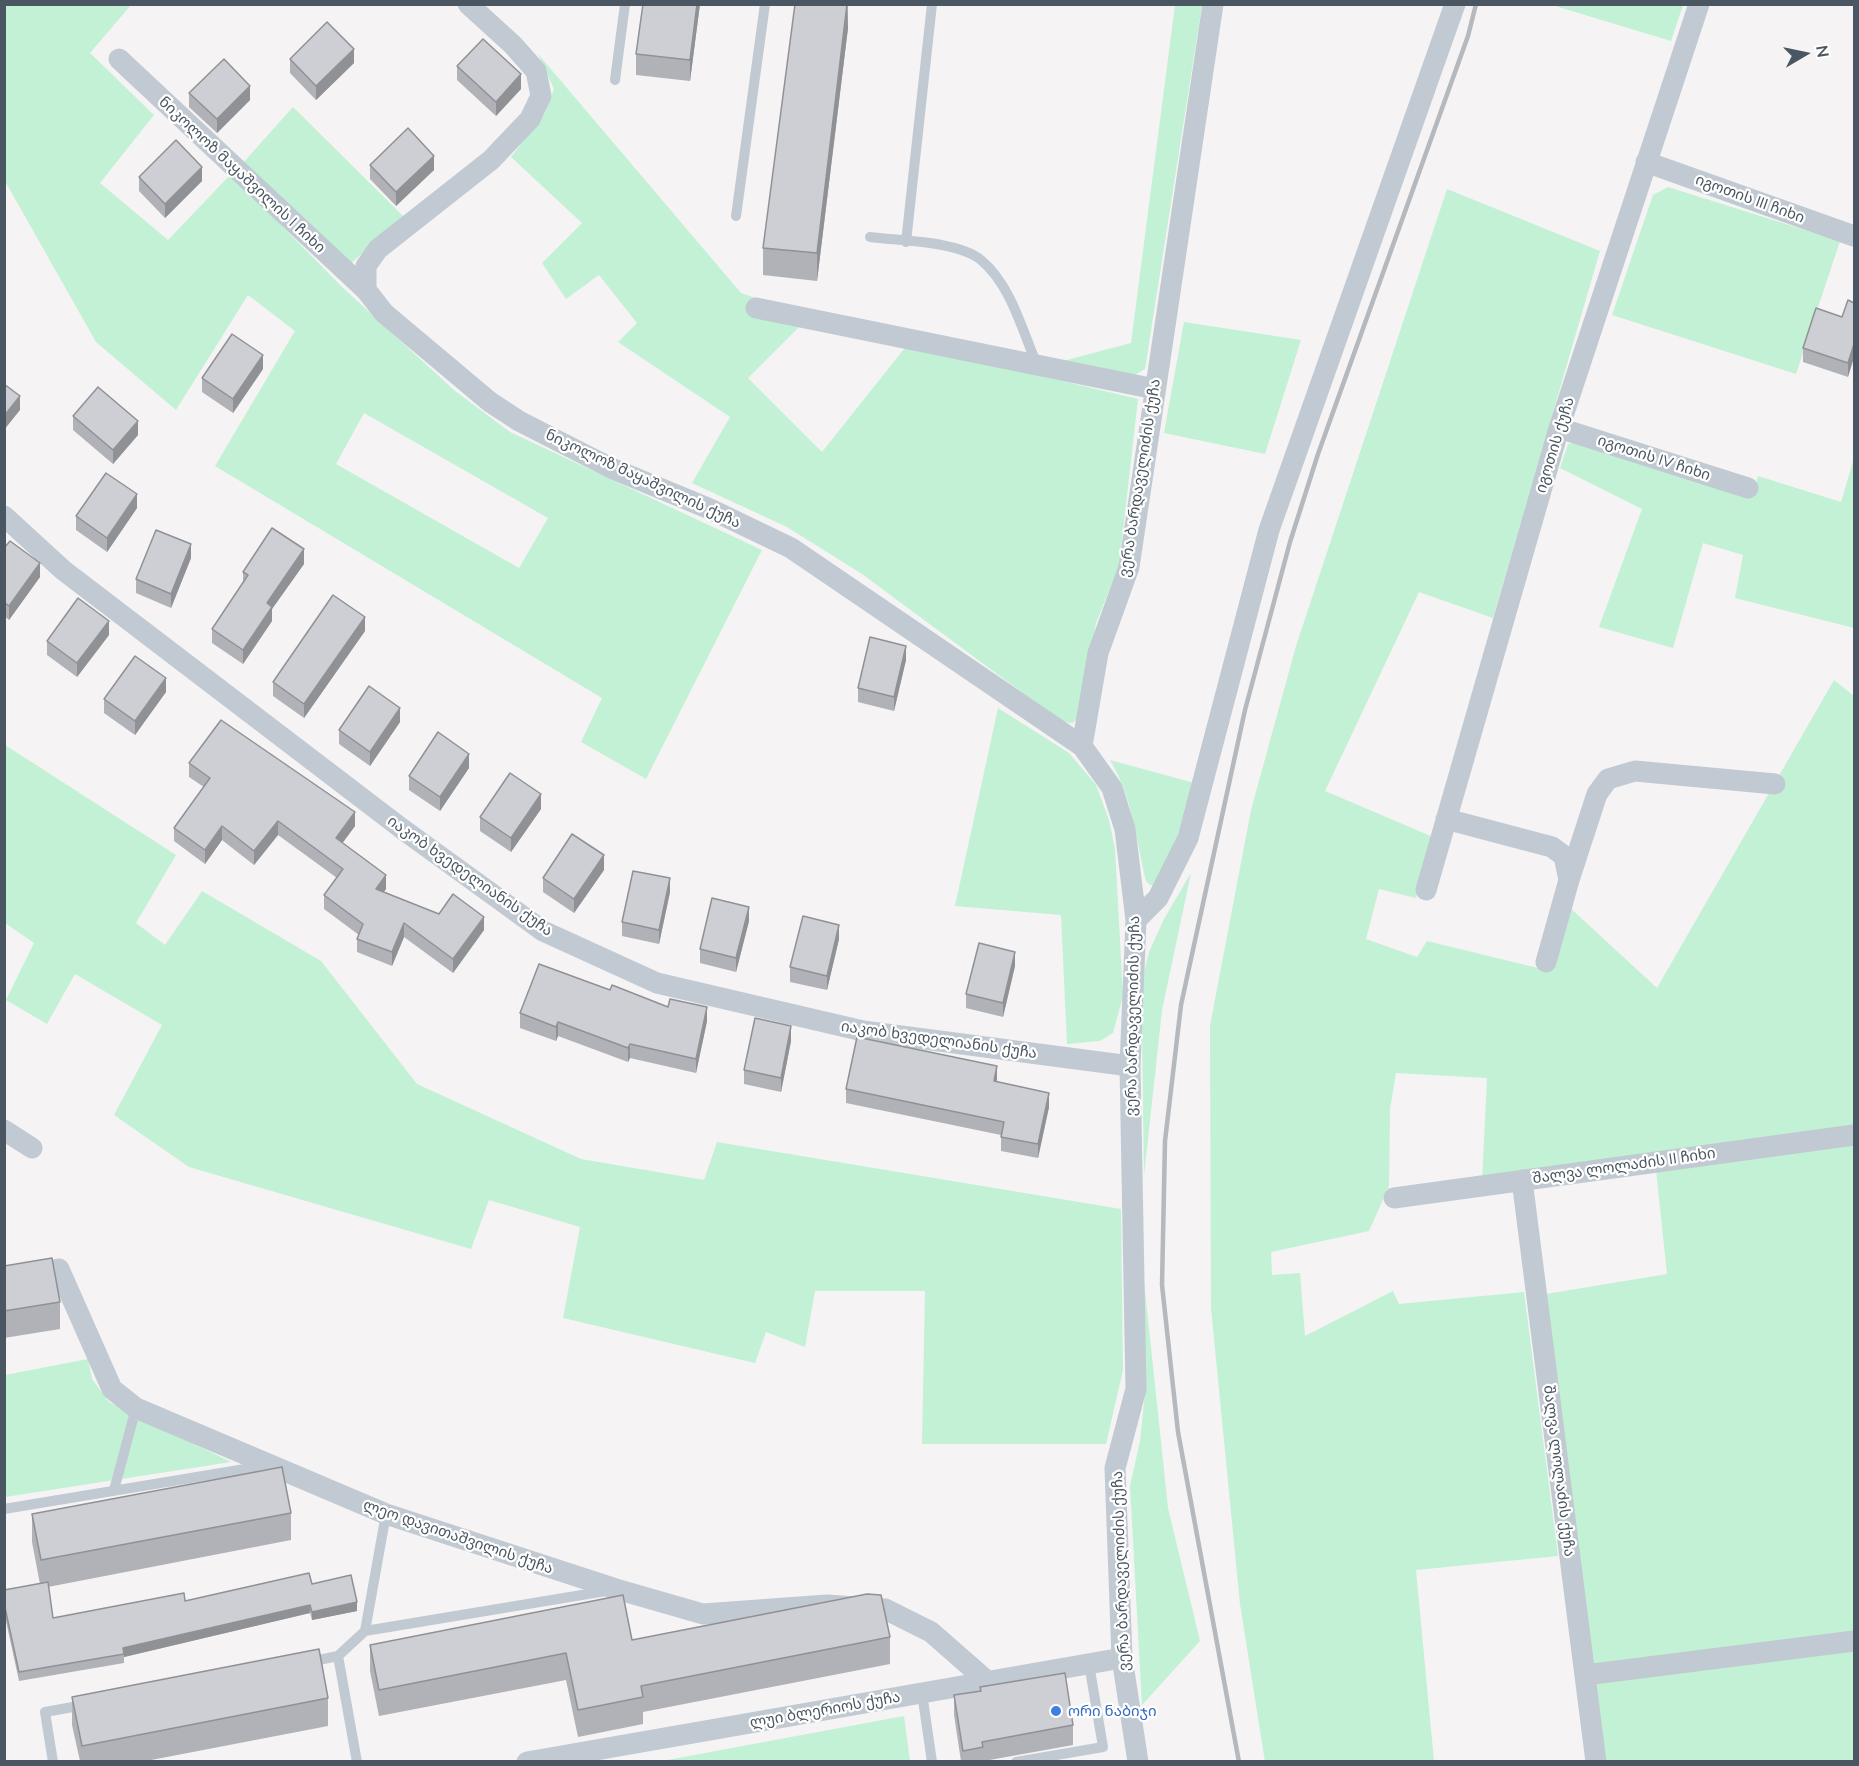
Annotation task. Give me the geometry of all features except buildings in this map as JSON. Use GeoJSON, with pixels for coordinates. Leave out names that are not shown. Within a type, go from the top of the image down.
{"type":"FeatureCollection","features":[{"type":"Feature","properties":{"kind":"street"},"geometry":{"type":"LineString","coordinates":[[366,291],[366,266],[378,249],[491,160],[530,119],[541,96],[536,71],[513,45],[468,4]]}},
{"type":"Feature","properties":{"kind":"street","name":"ვერა ბარდაველიძის ქუჩა"},"geometry":{"type":"LineString","coordinates":[[1138,1761],[1122,1658],[1115,1468],[1136,1389],[1130,1066],[1136,920],[1125,829],[1112,788],[1082,746],[1098,653],[1129,567],[1213,4]]}},
{"type":"Feature","properties":{"kind":"street"},"geometry":{"type":"LineString","coordinates":[[1136,920],[1158,898],[1188,838],[1269,530],[1455,4]]}},
{"type":"Feature","properties":{"kind":"street","name":"იგოთის ქუჩა"},"geometry":{"type":"LineString","coordinates":[[1426,890],[1559,428],[1699,4]]}},
{"type":"Feature","properties":{"kind":"street","name":"ნიკოლოზ მაყაშვილის I ჩიხი"},"geometry":{"type":"LineString","coordinates":[[118,59],[366,291]]}},
{"type":"Feature","properties":{"kind":"street","name":"იგოთის III ჩიხი"},"geometry":{"type":"LineString","coordinates":[[1646,162],[1854,236]]}},
{"type":"Feature","properties":{"kind":"street","name":"ნიკოლოზ მაყაშვილის ქუჩა"},"geometry":{"type":"LineString","coordinates":[[366,291],[384,314],[490,402],[519,422],[611,468],[710,509],[791,548],[1082,746]]}},
{"type":"Feature","properties":{"kind":"street"},"geometry":{"type":"LineString","coordinates":[[756,309],[1155,389]]}},
{"type":"Feature","properties":{"kind":"street","name":"იგოთის IV ჩიხი"},"geometry":{"type":"LineString","coordinates":[[1559,428],[1748,488]]}},
{"type":"Feature","properties":{"kind":"street","name":"იაკობ ხვედელიანის ქუჩა"},"geometry":{"type":"LineString","coordinates":[[4,516],[63,570],[392,821],[543,931],[657,983],[863,1032],[1130,1066]]}},
{"type":"Feature","properties":{"kind":"street"},"geometry":{"type":"LineString","coordinates":[[1546,962],[1569,880],[1597,794],[1608,779],[1635,771],[1775,784]]}},
{"type":"Feature","properties":{"kind":"street"},"geometry":{"type":"LineString","coordinates":[[1446,819],[1552,847],[1563,856],[1569,880]]}},
{"type":"Feature","properties":{"kind":"street"},"geometry":{"type":"LineString","coordinates":[[4,1130],[32,1148]]}},
{"type":"Feature","properties":{"kind":"street","name":"შალვა ლოლაძის II ჩიხი"},"geometry":{"type":"LineString","coordinates":[[1394,1198],[1854,1135]]}},
{"type":"Feature","properties":{"kind":"street","name":"შალვა ლოლაძის ქუჩა"},"geometry":{"type":"LineString","coordinates":[[1522,1180],[1596,1761]]}},
{"type":"Feature","properties":{"kind":"street","name":"ლეო დავითაშვილის ქუჩა"},"geometry":{"type":"LineString","coordinates":[[4,1279],[59,1269],[112,1389],[136,1408],[386,1514],[616,1589],[703,1614],[827,1605],[885,1609],[931,1632],[987,1681]]}},
{"type":"Feature","properties":{"kind":"street"},"geometry":{"type":"LineString","coordinates":[[1585,1675],[1854,1641]]}},
{"type":"Feature","properties":{"kind":"street","name":"ლუი ბლერიოს ქუჩა"},"geometry":{"type":"LineString","coordinates":[[527,1761],[551,1759],[1122,1658]]}},
{"type":"Feature","properties":{"kind":"lane"},"geometry":{"type":"LineString","coordinates":[[615,80],[625,4]]}},
{"type":"Feature","properties":{"kind":"lane"},"geometry":{"type":"LineString","coordinates":[[736,216],[765,4]]}},
{"type":"Feature","properties":{"kind":"lane"},"geometry":{"type":"LineString","coordinates":[[906,242],[932,4]]}},
{"type":"Feature","properties":{"kind":"lane"},"geometry":{"type":"LineString","coordinates":[[870,237],[954,248],[980,259],[1001,282],[1038,365]]}},
{"type":"Feature","properties":{"kind":"lane"},"geometry":{"type":"LineString","coordinates":[[114,1490],[136,1408]]}},
{"type":"Feature","properties":{"kind":"lane"},"geometry":{"type":"LineString","coordinates":[[4,1509],[267,1465]]}},
{"type":"Feature","properties":{"kind":"lane"},"geometry":{"type":"LineString","coordinates":[[365,1631],[386,1514]]}},
{"type":"Feature","properties":{"kind":"lane"},"geometry":{"type":"LineString","coordinates":[[303,1663],[338,1656],[365,1631],[616,1589]]}},
{"type":"Feature","properties":{"kind":"lane"},"geometry":{"type":"LineString","coordinates":[[338,1656],[357,1761]]}},
{"type":"Feature","properties":{"kind":"lane"},"geometry":{"type":"LineString","coordinates":[[1016,1761],[1103,1747],[1089,1664]]}},
{"type":"Feature","properties":{"kind":"lane"},"geometry":{"type":"LineString","coordinates":[[922,1693],[932,1761]]}},
{"type":"Feature","properties":{"kind":"lane"},"geometry":{"type":"LineString","coordinates":[[53,1761],[45,1712],[92,1703]]}},
{"type":"Feature","properties":{"kind":"green space"},"geometry":{"type":"Polygon","coordinates":[[[4,5],[131,5],[90,53],[154,115],[100,183],[168,240],[231,174],[342,287],[455,391],[510,432],[762,550],[646,779],[581,742],[602,698],[215,466],[295,331],[248,295],[176,410],[96,342],[5,181],[4,5]],[[364,413],[336,464],[519,568],[548,518],[364,413]]]}},
{"type":"Feature","properties":{"kind":"green space"},"geometry":{"type":"Polygon","coordinates":[[[1175,5],[1202,5],[1145,369],[1133,376],[1063,361],[1131,343],[1175,5]]]}},
{"type":"Feature","properties":{"kind":"green space"},"geometry":{"type":"Polygon","coordinates":[[[1552,5],[1683,5],[1671,41],[1552,5]]]}},
{"type":"Feature","properties":{"kind":"green space"},"geometry":{"type":"Polygon","coordinates":[[[538,54],[741,293],[756,298],[801,325],[748,378],[822,452],[908,344],[1138,399],[1119,566],[1096,623],[1080,714],[1073,723],[1062,722],[862,574],[787,527],[692,483],[730,417],[618,342],[637,323],[599,275],[566,299],[542,263],[582,223],[511,157],[545,113],[554,89],[538,54]]]}},
{"type":"Feature","properties":{"kind":"green space"},"geometry":{"type":"Polygon","coordinates":[[[293,107],[404,217],[350,264],[242,164],[293,107]]]}},
{"type":"Feature","properties":{"kind":"green space"},"geometry":{"type":"Polygon","coordinates":[[[1668,187],[1840,241],[1796,374],[1612,315],[1653,195],[1668,187]]]}},
{"type":"Feature","properties":{"kind":"green space"},"geometry":{"type":"Polygon","coordinates":[[[1447,189],[1600,251],[1493,618],[1419,592],[1325,791],[1433,837],[1416,898],[1379,889],[1366,939],[1417,957],[1427,941],[1550,971],[1568,906],[1657,988],[1834,680],[1854,696],[1854,1129],[1482,1181],[1487,1078],[1396,1073],[1390,1109],[1389,1186],[1369,1231],[1271,1252],[1272,1275],[1300,1273],[1305,1336],[1393,1291],[1399,1304],[1524,1292],[1558,1556],[1416,1570],[1434,1761],[1265,1762],[1240,1604],[1211,1308],[1210,1026],[1251,810],[1296,646],[1447,189]]]}},
{"type":"Feature","properties":{"kind":"green space"},"geometry":{"type":"Polygon","coordinates":[[[1184,322],[1301,340],[1265,454],[1164,433],[1184,322]]]}},
{"type":"Feature","properties":{"kind":"green space"},"geometry":{"type":"Polygon","coordinates":[[[1580,441],[1753,495],[1758,476],[1841,502],[1854,458],[1854,628],[1735,598],[1743,555],[1703,543],[1673,648],[1599,627],[1642,509],[1560,468],[1568,444],[1580,441]]]}},
{"type":"Feature","properties":{"kind":"green space"},"geometry":{"type":"Polygon","coordinates":[[[998,708],[1069,753],[1096,785],[1109,820],[1115,849],[1123,996],[1113,1033],[1100,1041],[1067,1044],[1061,915],[955,906],[998,708]]]}},
{"type":"Feature","properties":{"kind":"green space"},"geometry":{"type":"Polygon","coordinates":[[[5,745],[176,855],[136,923],[165,945],[202,891],[321,961],[417,1084],[581,1159],[704,1180],[717,1142],[1121,1209],[1123,1370],[1106,1444],[922,1444],[925,1291],[815,1291],[805,1347],[766,1332],[755,1363],[563,1318],[580,1227],[489,1200],[471,1249],[189,1167],[114,1115],[162,1025],[75,974],[47,1024],[6,1000],[34,943],[5,923],[5,745]]]}},
{"type":"Feature","properties":{"kind":"green space"},"geometry":{"type":"Polygon","coordinates":[[[1110,760],[1198,784],[1158,885],[1150,885],[1146,881],[1129,805],[1110,760]]]}},
{"type":"Feature","properties":{"kind":"green space"},"geometry":{"type":"Polygon","coordinates":[[[1191,873],[1162,1010],[1144,1176],[1142,1030],[1139,993],[1149,952],[1164,919],[1191,873]]]}},
{"type":"Feature","properties":{"kind":"green space"},"geometry":{"type":"Polygon","coordinates":[[[1854,1141],[1854,1633],[1593,1668],[1546,1294],[1667,1274],[1656,1170],[1854,1141]]]}},
{"type":"Feature","properties":{"kind":"green space"},"geometry":{"type":"Polygon","coordinates":[[[1144,1281],[1168,1508],[1200,1641],[1142,1705],[1130,1486],[1140,1441],[1145,1393],[1144,1281]]]}},
{"type":"Feature","properties":{"kind":"green space"},"geometry":{"type":"Polygon","coordinates":[[[88,1359],[92,1379],[109,1402],[231,1462],[5,1497],[5,1375],[88,1359]]]}},
{"type":"Feature","properties":{"kind":"green space"},"geometry":{"type":"Polygon","coordinates":[[[1854,1649],[1854,1761],[1603,1761],[1593,1681],[1854,1649]]]}},
{"type":"Feature","properties":{"kind":"green space"},"geometry":{"type":"Polygon","coordinates":[[[904,1716],[910,1761],[662,1761],[904,1716]]]}},
{"type":"Feature","properties":{"kind":"railway"},"geometry":{"type":"LineString","coordinates":[[1239,1762],[1178,1432],[1162,1285],[1165,1141],[1181,1005],[1245,710],[1290,542],[1318,454],[1468,36],[1476,4]]}},
{"type":"Feature","properties":{"kind":"place","name":"ორი ნაბიჯი"},"geometry":{"type":"Point","coordinates":[1056,1711]}}]}
